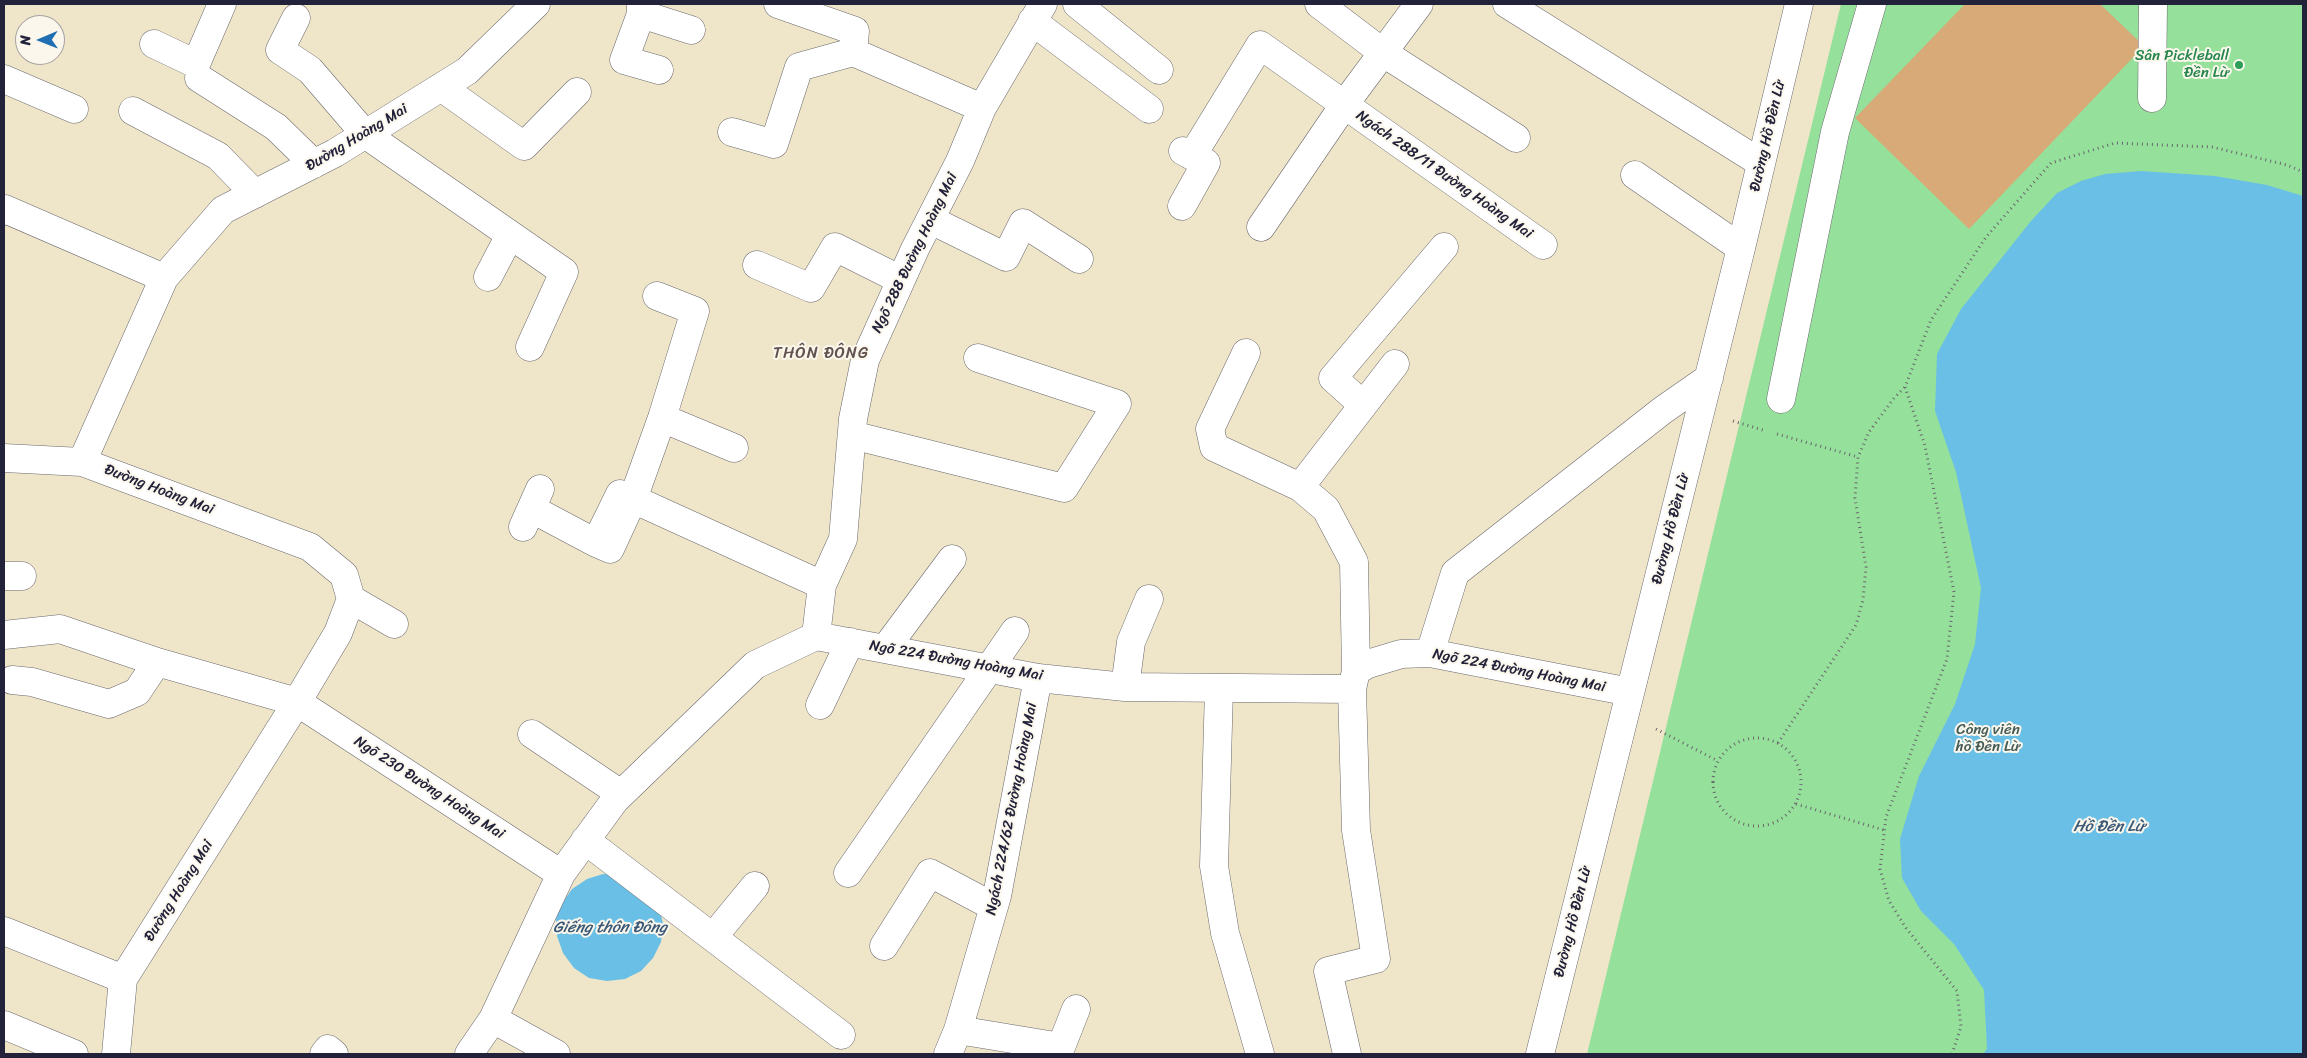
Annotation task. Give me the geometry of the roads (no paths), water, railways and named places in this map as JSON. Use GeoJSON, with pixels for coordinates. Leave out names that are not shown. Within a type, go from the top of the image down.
{"type":"FeatureCollection","features":[{"type":"Feature","properties":{"kind":"street"},"geometry":{"type":"LineString","coordinates":[[154,44],[196,64],[222,4]]}},
{"type":"Feature","properties":{"kind":"street","name":"Đường Hoàng Mai"},"geometry":{"type":"LineString","coordinates":[[116,1054],[122,979],[298,702],[338,632],[351,599],[344,575],[310,547],[82,462],[164,278],[223,210],[314,164],[467,71],[536,4]]}},
{"type":"Feature","properties":{"kind":"street"},"geometry":{"type":"LineString","coordinates":[[778,4],[855,31],[853,52]]}},
{"type":"Feature","properties":{"kind":"street"},"geometry":{"type":"LineString","coordinates":[[1077,4],[1159,70]]}},
{"type":"Feature","properties":{"kind":"street"},"geometry":{"type":"LineString","coordinates":[[1319,4],[1382,52],[1516,138]]}},
{"type":"Feature","properties":{"kind":"street"},"geometry":{"type":"LineString","coordinates":[[1261,227],[1344,105],[1419,4]]}},
{"type":"Feature","properties":{"kind":"street"},"geometry":{"type":"LineString","coordinates":[[1507,4],[1761,163]]}},
{"type":"Feature","properties":{"kind":"street"},"geometry":{"type":"LineString","coordinates":[[1781,399],[1835,132],[1872,4]]}},
{"type":"Feature","properties":{"kind":"street"},"geometry":{"type":"LineString","coordinates":[[2152,98],[2153,4]]}},
{"type":"Feature","properties":{"kind":"street","name":"Đường Hồ Đền Lừ"},"geometry":{"type":"LineString","coordinates":[[1540,1054],[1741,248],[1794,6]]}},
{"type":"Feature","properties":{"kind":"street"},"geometry":{"type":"LineString","coordinates":[[658,70],[624,60],[641,9],[690,30]]}},
{"type":"Feature","properties":{"kind":"street"},"geometry":{"type":"LineString","coordinates":[[1038,12],[1149,109]]}},
{"type":"Feature","properties":{"kind":"street","name":"Ngõ 288 Đường Hoàng Mai"},"geometry":{"type":"LineString","coordinates":[[816,636],[822,585],[843,539],[852,435],[865,360],[901,280],[960,161],[982,108],[1038,12]]}},
{"type":"Feature","properties":{"kind":"street"},"geometry":{"type":"LineString","coordinates":[[296,18],[280,50],[310,70],[366,134],[564,272],[530,347]]}},
{"type":"Feature","properties":{"kind":"street","name":"Ngách 288/11 Đường Hoàng Mai"},"geometry":{"type":"LineString","coordinates":[[1182,206],[1206,163],[1184,151],[1260,45],[1544,246]]}},
{"type":"Feature","properties":{"kind":"street"},"geometry":{"type":"LineString","coordinates":[[732,132],[774,144],[799,67],[853,52],[982,108]]}},
{"type":"Feature","properties":{"kind":"street"},"geometry":{"type":"LineString","coordinates":[[199,78],[276,126],[314,164]]}},
{"type":"Feature","properties":{"kind":"street"},"geometry":{"type":"LineString","coordinates":[[4,79],[74,109]]}},
{"type":"Feature","properties":{"kind":"street"},"geometry":{"type":"LineString","coordinates":[[441,87],[524,146],[577,92]]}},
{"type":"Feature","properties":{"kind":"street"},"geometry":{"type":"LineString","coordinates":[[133,111],[218,156],[255,194]]}},
{"type":"Feature","properties":{"kind":"street"},"geometry":{"type":"LineString","coordinates":[[1635,175],[1741,248]]}},
{"type":"Feature","properties":{"kind":"street"},"geometry":{"type":"LineString","coordinates":[[4,211],[5,209],[164,278]]}},
{"type":"Feature","properties":{"kind":"street"},"geometry":{"type":"LineString","coordinates":[[931,220],[1006,257],[1023,223],[1079,260]]}},
{"type":"Feature","properties":{"kind":"street"},"geometry":{"type":"LineString","coordinates":[[488,278],[510,235]]}},
{"type":"Feature","properties":{"kind":"street"},"geometry":{"type":"LineString","coordinates":[[758,265],[811,288],[835,247],[901,280]]}},
{"type":"Feature","properties":{"kind":"street"},"geometry":{"type":"LineString","coordinates":[[1363,405],[1333,378],[1444,247]]}},
{"type":"Feature","properties":{"kind":"street"},"geometry":{"type":"LineString","coordinates":[[633,499],[662,418],[695,311],[657,296]]}},
{"type":"Feature","properties":{"kind":"street"},"geometry":{"type":"LineString","coordinates":[[1246,353],[1210,429],[1214,447],[1300,487],[1326,509],[1354,562],[1356,830],[1376,959],[1328,971],[1346,1054]]}},
{"type":"Feature","properties":{"kind":"street"},"geometry":{"type":"LineString","coordinates":[[852,435],[1064,488],[1117,404],[978,358]]}},
{"type":"Feature","properties":{"kind":"street"},"geometry":{"type":"LineString","coordinates":[[1300,487],[1395,364]]}},
{"type":"Feature","properties":{"kind":"street"},"geometry":{"type":"LineString","coordinates":[[1430,653],[1455,574],[1663,410],[1709,378]]}},
{"type":"Feature","properties":{"kind":"street"},"geometry":{"type":"LineString","coordinates":[[662,418],[734,448]]}},
{"type":"Feature","properties":{"kind":"street"},"geometry":{"type":"LineString","coordinates":[[4,458],[82,462]]}},
{"type":"Feature","properties":{"kind":"street"},"geometry":{"type":"LineString","coordinates":[[532,508],[596,543],[620,494],[822,585]]}},
{"type":"Feature","properties":{"kind":"street"},"geometry":{"type":"LineString","coordinates":[[886,649],[952,559]]}},
{"type":"Feature","properties":{"kind":"street"},"geometry":{"type":"LineString","coordinates":[[351,599],[394,624]]}},
{"type":"Feature","properties":{"kind":"street"},"geometry":{"type":"LineString","coordinates":[[1125,687],[1130,642],[1149,600]]}},
{"type":"Feature","properties":{"kind":"street","name":"Ngõ 230 Đường Hoàng Mai"},"geometry":{"type":"LineString","coordinates":[[4,635],[60,629],[157,662],[298,702],[561,874]]}},
{"type":"Feature","properties":{"kind":"street"},"geometry":{"type":"LineString","coordinates":[[848,873],[1015,631]]}},
{"type":"Feature","properties":{"kind":"street"},"geometry":{"type":"LineString","coordinates":[[469,1054],[494,1019],[561,874],[621,794],[755,665],[816,636]]}},
{"type":"Feature","properties":{"kind":"street","name":"Ngõ 224 Đường Hoàng Mai"},"geometry":{"type":"LineString","coordinates":[[816,636],[1038,678],[1125,687],[1219,689],[1354,680],[1368,664],[1401,654],[1430,653],[1630,692]]}},
{"type":"Feature","properties":{"kind":"street"},"geometry":{"type":"LineString","coordinates":[[820,705],[850,642]]}},
{"type":"Feature","properties":{"kind":"street"},"geometry":{"type":"LineString","coordinates":[[12,680],[32,682],[109,704],[137,692],[157,662]]}},
{"type":"Feature","properties":{"kind":"street","name":"Ngách 224/62 Đường Hoàng Mai"},"geometry":{"type":"LineString","coordinates":[[953,1042],[994,907],[1038,678]]}},
{"type":"Feature","properties":{"kind":"street"},"geometry":{"type":"LineString","coordinates":[[1219,689],[1214,866],[1226,933],[1260,1054]]}},
{"type":"Feature","properties":{"kind":"street"},"geometry":{"type":"LineString","coordinates":[[532,734],[621,794]]}},
{"type":"Feature","properties":{"kind":"street"},"geometry":{"type":"LineString","coordinates":[[585,840],[841,1035]]}},
{"type":"Feature","properties":{"kind":"street"},"geometry":{"type":"LineString","coordinates":[[884,946],[930,873],[994,907]]}},
{"type":"Feature","properties":{"kind":"street"},"geometry":{"type":"LineString","coordinates":[[713,937],[755,886]]}},
{"type":"Feature","properties":{"kind":"street"},"geometry":{"type":"LineString","coordinates":[[4,931],[122,979]]}},
{"type":"Feature","properties":{"kind":"street"},"geometry":{"type":"LineString","coordinates":[[953,1042],[1061,1047],[1076,1009]]}},
{"type":"Feature","properties":{"kind":"street"},"geometry":{"type":"LineString","coordinates":[[494,1019],[556,1054]]}},
{"type":"Feature","properties":{"kind":"street"},"geometry":{"type":"LineString","coordinates":[[4,1026],[74,1054]]}},
{"type":"Feature","properties":{"kind":"street"},"geometry":{"type":"LineString","coordinates":[[324,1054],[328,1049],[334,1054]]}},
{"type":"Feature","properties":{"kind":"water","name":"Hồ Đền Lừ"},"geometry":{"type":"Polygon","coordinates":[[[2141,171],[2215,176],[2267,185],[2303,196],[2303,1054],[1983,1054],[1987,1049],[1984,990],[1954,944],[1921,911],[1902,878],[1900,839],[1919,776],[1955,704],[1975,644],[1981,588],[1956,472],[1935,411],[1937,354],[1961,309],[2031,221],[2057,193],[2081,181],[2105,174],[2141,171]]]}},
{"type":"Feature","properties":{"kind":"water","name":"Giếng thôn Đông"},"geometry":{"type":"Polygon","coordinates":[[[603,874],[620,875],[659,907],[663,924],[661,942],[653,958],[641,971],[625,979],[607,981],[589,978],[574,968],[563,953],[557,936],[556,919],[562,903],[572,889],[587,879],[603,874]]]}},
{"type":"Feature","properties":{"kind":"place","name":"Sân Pickleball Đền Lừ"},"geometry":{"type":"Point","coordinates":[2239,65]}},
{"type":"Feature","properties":{"kind":"district","name":"THÔN ĐÔNG"},"geometry":{"type":"Point","coordinates":[821,354]}},
{"type":"Feature","properties":{"kind":"park label","name":"Công viên hồ Đền Lừ"},"geometry":{"type":"Point","coordinates":[1988,738]}}]}
